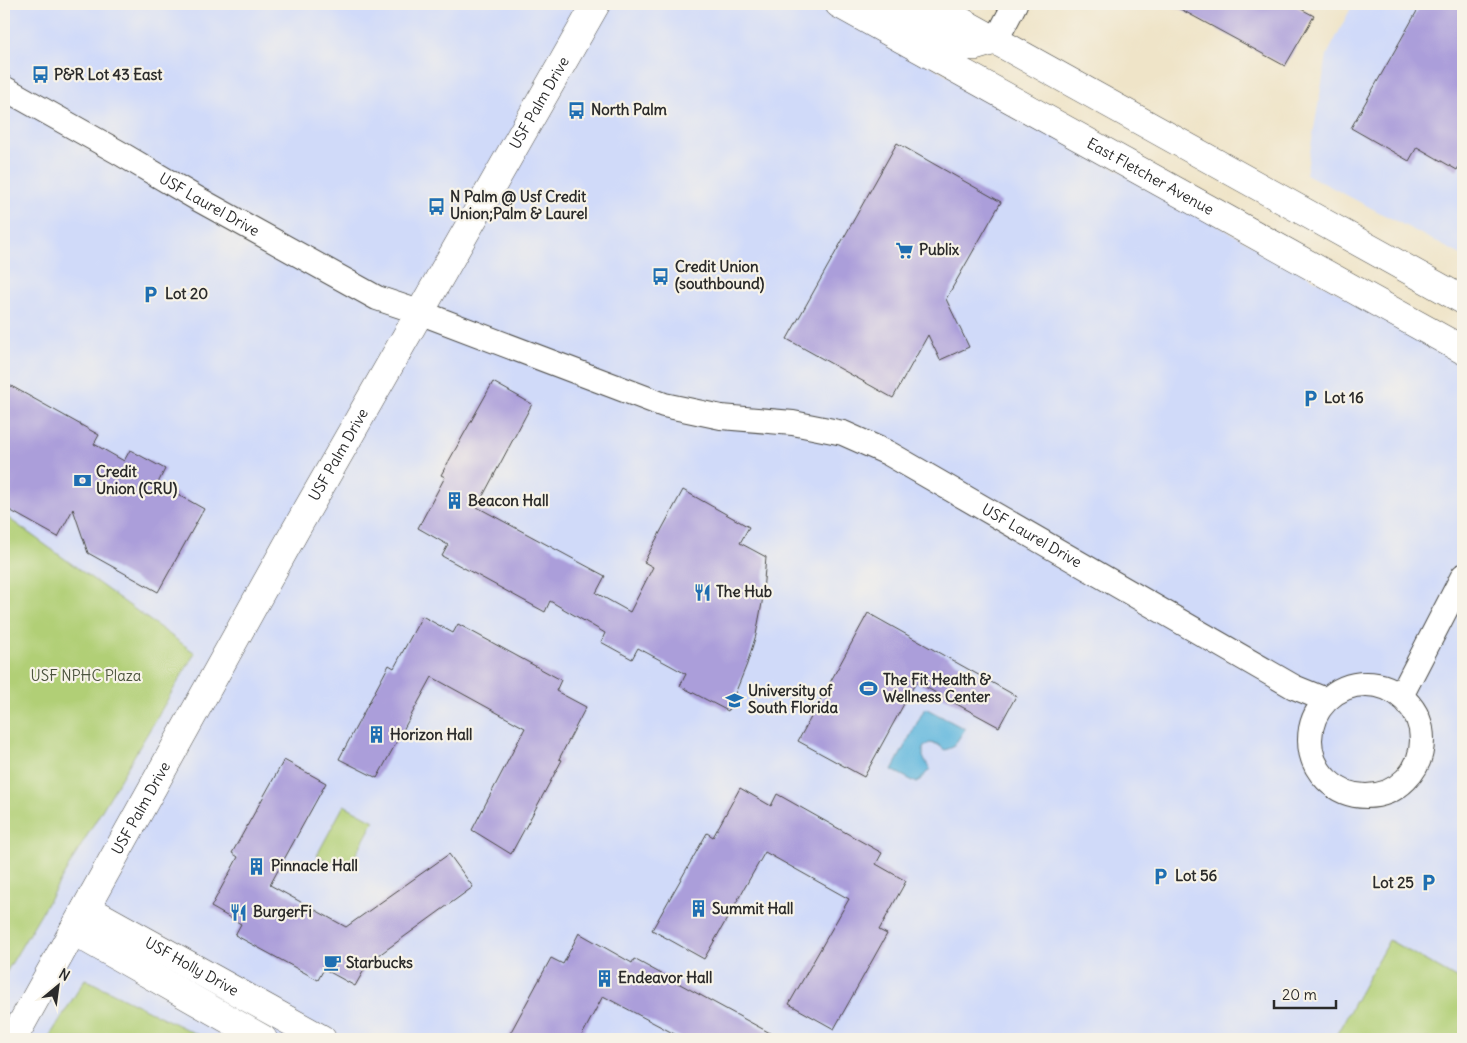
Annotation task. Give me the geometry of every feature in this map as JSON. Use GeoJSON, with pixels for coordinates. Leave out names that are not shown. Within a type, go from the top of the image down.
{"type":"FeatureCollection","features":[{"type":"Feature","properties":{"kind":"street","name":"USF Palm Drive"},"geometry":{"type":"LineString","coordinates":[[86,908],[292,537],[596,4]]}},
{"type":"Feature","properties":{"kind":"street","name":"East Fletcher Avenue"},"geometry":{"type":"LineString","coordinates":[[839,4],[1463,350]]}},
{"type":"Feature","properties":{"kind":"street"},"geometry":{"type":"LineString","coordinates":[[869,4],[914,20],[960,46],[976,46],[996,40],[1015,4]]}},
{"type":"Feature","properties":{"kind":"street"},"geometry":{"type":"LineString","coordinates":[[930,4],[1463,300]]}},
{"type":"Feature","properties":{"kind":"street","name":"USF Laurel Drive"},"geometry":{"type":"LineString","coordinates":[[4,88],[198,199],[377,298],[420,312],[664,405],[722,417],[793,423],[843,433],[888,453],[1294,687],[1326,700]]}},
{"type":"Feature","properties":{"kind":"street"},"geometry":{"type":"LineString","coordinates":[[1401,696],[1463,576]]}},
{"type":"Feature","properties":{"kind":"street"},"geometry":{"type":"LineString","coordinates":[[1365,684],[1384,687],[1401,696],[1414,710],[1421,726],[1422,744],[1419,762],[1409,778],[1395,789],[1378,796],[1360,797],[1343,792],[1328,783],[1316,767],[1309,749],[1310,730],[1317,711],[1326,700],[1346,687],[1365,684]]}},
{"type":"Feature","properties":{"kind":"street"},"geometry":{"type":"LineString","coordinates":[[13,1039],[86,908]]}},
{"type":"Feature","properties":{"kind":"street","name":"USF Holly Drive"},"geometry":{"type":"LineString","coordinates":[[86,908],[322,1039]]}},
{"type":"Feature","properties":{"kind":"street","name":"USF Holly Drive"},"geometry":{"type":"LineString","coordinates":[[73,931],[259,1038]]}},
{"type":"Feature","properties":{"kind":"shaded area","name":"University of South Florida"},"geometry":{"type":"Polygon","coordinates":[[[4,4],[820,4],[1463,362],[1463,1039],[4,1039],[4,4]]]}},
{"type":"Feature","properties":{"kind":"shaded area"},"geometry":{"type":"Polygon","coordinates":[[[1353,4],[1463,4],[1463,256],[1306,174],[1327,55],[1353,4]]]}},
{"type":"Feature","properties":{"kind":"green space","name":"USF NPHC Plaza"},"geometry":{"type":"Polygon","coordinates":[[[4,515],[195,653],[4,976],[4,515]]]}},
{"type":"Feature","properties":{"kind":"green space"},"geometry":{"type":"Polygon","coordinates":[[[344,805],[374,821],[347,871],[317,855],[344,805]]]}},
{"type":"Feature","properties":{"kind":"green space"},"geometry":{"type":"Polygon","coordinates":[[[1389,940],[1463,982],[1463,1039],[1334,1039],[1389,940]]]}},
{"type":"Feature","properties":{"kind":"green space"},"geometry":{"type":"Polygon","coordinates":[[[85,979],[206,1039],[48,1039],[85,979]]]}},
{"type":"Feature","properties":{"kind":"water"},"geometry":{"type":"Polygon","coordinates":[[[925,708],[965,729],[953,747],[945,750],[937,744],[929,743],[923,748],[923,757],[930,769],[917,783],[892,770],[925,708]]]}},
{"type":"Feature","properties":{"kind":"building"},"geometry":{"type":"Polygon","coordinates":[[[1171,4],[1292,4],[1314,16],[1285,66],[1171,4]]]}},
{"type":"Feature","properties":{"kind":"building"},"geometry":{"type":"Polygon","coordinates":[[[1421,4],[1463,4],[1463,158],[1457,170],[1417,147],[1409,161],[1351,128],[1421,4]]]}},
{"type":"Feature","properties":{"kind":"building","name":"Publix"},"geometry":{"type":"Polygon","coordinates":[[[897,143],[1001,202],[946,299],[969,347],[940,360],[928,335],[893,398],[787,339],[897,143]]]}},
{"type":"Feature","properties":{"kind":"building"},"geometry":{"type":"Polygon","coordinates":[[[4,382],[99,435],[94,444],[124,461],[130,450],[165,469],[158,483],[204,509],[158,592],[88,553],[73,509],[58,537],[4,507],[4,382]]]}},
{"type":"Feature","properties":{"kind":"building"},"geometry":{"type":"Polygon","coordinates":[[[493,382],[532,404],[477,507],[605,576],[596,593],[630,612],[653,567],[644,562],[683,490],[749,527],[740,543],[766,557],[762,603],[756,635],[747,664],[728,711],[680,686],[686,674],[638,648],[632,659],[601,642],[605,633],[550,601],[545,612],[442,556],[448,545],[418,528],[445,477],[441,475],[493,382]]]}},
{"type":"Feature","properties":{"kind":"building","name":"The Fit Health & Wellness Center"},"geometry":{"type":"Polygon","coordinates":[[[868,613],[1016,696],[999,727],[916,682],[864,777],[798,741],[868,613]]]}},
{"type":"Feature","properties":{"kind":"building","name":"Horizon Hall"},"geometry":{"type":"Polygon","coordinates":[[[422,616],[453,633],[458,624],[561,680],[556,691],[586,707],[559,759],[562,760],[511,854],[472,830],[525,728],[432,677],[377,778],[339,759],[389,665],[394,668],[422,616]]]}},
{"type":"Feature","properties":{"kind":"building","name":"Pinnacle Hall"},"geometry":{"type":"Polygon","coordinates":[[[284,760],[326,783],[270,885],[346,927],[449,854],[473,887],[368,963],[355,986],[324,969],[318,980],[235,935],[241,924],[211,907],[238,857],[232,853],[284,760]]]}},
{"type":"Feature","properties":{"kind":"building","name":"Summit Hall"},"geometry":{"type":"Polygon","coordinates":[[[740,788],[771,806],[777,794],[882,853],[876,864],[906,881],[879,930],[887,934],[834,1029],[789,1004],[849,899],[765,852],[704,959],[652,930],[707,833],[713,837],[740,788]]]}},
{"type":"Feature","properties":{"kind":"building","name":"Endeavor Hall"},"geometry":{"type":"Polygon","coordinates":[[[579,933],[632,963],[634,959],[781,1039],[684,1039],[603,996],[580,1039],[507,1039],[551,958],[563,964],[579,933]]]}},
{"type":"Feature","properties":{"kind":"place","name":"P&R Lot 43 East"},"geometry":{"type":"Point","coordinates":[40,75]}},
{"type":"Feature","properties":{"kind":"place","name":"North Palm"},"geometry":{"type":"Point","coordinates":[577,110]}},
{"type":"Feature","properties":{"kind":"place","name":"N Palm @ Usf Credit Union;Palm & Laurel"},"geometry":{"type":"Point","coordinates":[436,206]}},
{"type":"Feature","properties":{"kind":"place","name":"Publix"},"geometry":{"type":"Point","coordinates":[905,250]}},
{"type":"Feature","properties":{"kind":"place","name":"Credit Union (southbound)"},"geometry":{"type":"Point","coordinates":[661,276]}},
{"type":"Feature","properties":{"kind":"place","name":"Lot 20"},"geometry":{"type":"Point","coordinates":[151,294]}},
{"type":"Feature","properties":{"kind":"place","name":"Lot 16"},"geometry":{"type":"Point","coordinates":[1310,398]}},
{"type":"Feature","properties":{"kind":"place","name":"Credit Union (CRU)"},"geometry":{"type":"Point","coordinates":[82,481]}},
{"type":"Feature","properties":{"kind":"place","name":"Beacon Hall"},"geometry":{"type":"Point","coordinates":[454,501]}},
{"type":"Feature","properties":{"kind":"place","name":"The Hub"},"geometry":{"type":"Point","coordinates":[702,592]}},
{"type":"Feature","properties":{"kind":"place","name":"The Fit Health & Wellness Center"},"geometry":{"type":"Point","coordinates":[869,689]}},
{"type":"Feature","properties":{"kind":"place","name":"University of South Florida"},"geometry":{"type":"Point","coordinates":[734,700]}},
{"type":"Feature","properties":{"kind":"place","name":"Horizon Hall"},"geometry":{"type":"Point","coordinates":[376,735]}},
{"type":"Feature","properties":{"kind":"place","name":"Pinnacle Hall"},"geometry":{"type":"Point","coordinates":[257,866]}},
{"type":"Feature","properties":{"kind":"place","name":"Lot 56"},"geometry":{"type":"Point","coordinates":[1161,876]}},
{"type":"Feature","properties":{"kind":"place","name":"Lot 25"},"geometry":{"type":"Point","coordinates":[1428,883]}},
{"type":"Feature","properties":{"kind":"place","name":"Summit Hall"},"geometry":{"type":"Point","coordinates":[698,909]}},
{"type":"Feature","properties":{"kind":"place","name":"BurgerFi"},"geometry":{"type":"Point","coordinates":[239,912]}},
{"type":"Feature","properties":{"kind":"place","name":"Starbucks"},"geometry":{"type":"Point","coordinates":[332,963]}},
{"type":"Feature","properties":{"kind":"place","name":"Endeavor Hall"},"geometry":{"type":"Point","coordinates":[604,978]}}]}
